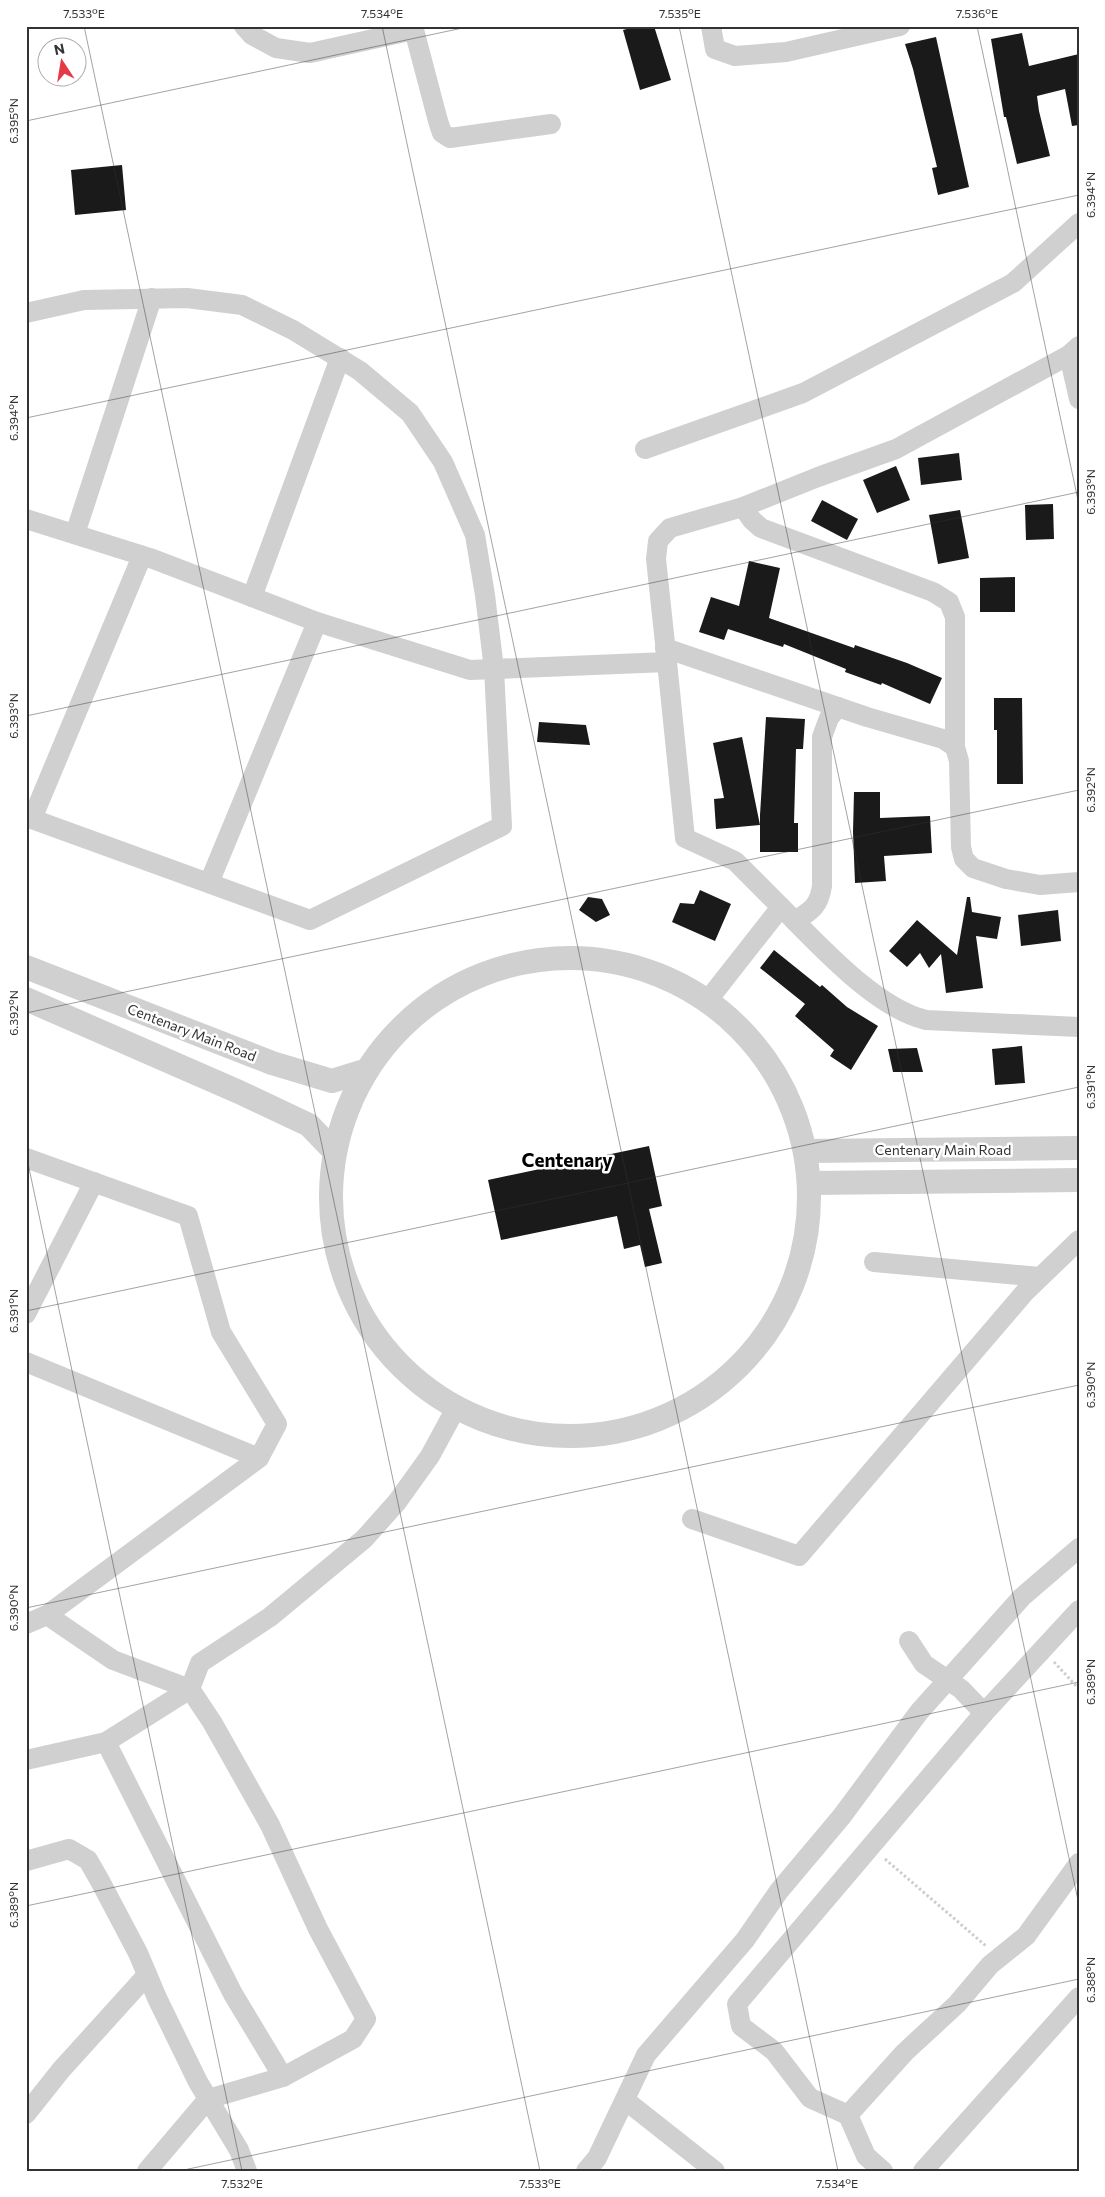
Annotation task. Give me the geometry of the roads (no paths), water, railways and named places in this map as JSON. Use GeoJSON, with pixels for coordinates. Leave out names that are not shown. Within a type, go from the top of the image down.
{"type":"FeatureCollection","features":[{"type":"Feature","properties":{"kind":"street"},"geometry":{"type":"LineString","coordinates":[[244,26],[252,35],[276,48],[310,53],[413,28],[442,133],[450,138],[551,124]]}},
{"type":"Feature","properties":{"kind":"street"},"geometry":{"type":"LineString","coordinates":[[711,26],[715,49],[735,56],[786,52],[900,26]]}},
{"type":"Feature","properties":{"kind":"street"},"geometry":{"type":"LineString","coordinates":[[645,449],[803,393],[1013,283],[1079,223]]}},
{"type":"Feature","properties":{"kind":"street"},"geometry":{"type":"LineString","coordinates":[[75,534],[152,298]]}},
{"type":"Feature","properties":{"kind":"street"},"geometry":{"type":"LineString","coordinates":[[26,312],[84,300],[187,298],[242,305],[293,330],[340,358],[360,371],[410,414],[442,462],[475,534],[494,669],[502,826],[310,920],[32,819],[142,556]]}},
{"type":"Feature","properties":{"kind":"street"},"geometry":{"type":"LineString","coordinates":[[1079,399],[1074,350],[896,449],[743,507],[670,528],[658,541],[656,559],[685,838],[735,861],[835,961],[896,1009],[926,1020],[1079,1027]]}},
{"type":"Feature","properties":{"kind":"street"},"geometry":{"type":"LineString","coordinates":[[252,597],[340,358]]}},
{"type":"Feature","properties":{"kind":"street"},"geometry":{"type":"LineString","coordinates":[[743,507],[752,520],[761,528],[933,592],[949,602],[955,617],[955,747],[959,761],[961,847],[964,859],[973,868],[1006,879],[1040,885],[1079,882]]}},
{"type":"Feature","properties":{"kind":"street"},"geometry":{"type":"LineString","coordinates":[[26,518],[142,556],[317,622],[470,670],[666,655],[943,739],[955,747]]}},
{"type":"Feature","properties":{"kind":"street"},"geometry":{"type":"LineString","coordinates":[[209,883],[317,622]]}},
{"type":"Feature","properties":{"kind":"street"},"geometry":{"type":"LineString","coordinates":[[796,921],[815,907],[820,897],[822,886],[822,737],[829,718],[838,708]]}},
{"type":"Feature","properties":{"kind":"street"},"geometry":{"type":"LineString","coordinates":[[708,1000],[781,907]]}},
{"type":"Feature","properties":{"kind":"street","name":"Centenary Main Road"},"geometry":{"type":"LineString","coordinates":[[594,959],[654,972],[708,1000],[754,1041],[787,1092],[807,1151],[810,1183],[807,1239],[791,1293],[762,1342],[722,1382],[675,1413],[621,1431],[564,1437],[508,1429],[456,1408],[409,1376],[372,1334],[345,1284],[331,1230],[333,1150],[361,1072],[420,1010],[473,978],[532,960],[594,959]]}},
{"type":"Feature","properties":{"kind":"street","name":"Centenary Main Road"},"geometry":{"type":"LineString","coordinates":[[26,967],[272,1064],[332,1081],[361,1072]]}},
{"type":"Feature","properties":{"kind":"street"},"geometry":{"type":"LineString","coordinates":[[26,999],[239,1092],[309,1126],[333,1150]]}},
{"type":"Feature","properties":{"kind":"street","name":"Centenary Main Road"},"geometry":{"type":"LineString","coordinates":[[807,1151],[1079,1148]]}},
{"type":"Feature","properties":{"kind":"street"},"geometry":{"type":"LineString","coordinates":[[26,1158],[188,1216],[221,1332],[277,1424],[259,1458],[47,1616],[26,1624]]}},
{"type":"Feature","properties":{"kind":"street"},"geometry":{"type":"LineString","coordinates":[[810,1183],[1079,1180]]}},
{"type":"Feature","properties":{"kind":"street"},"geometry":{"type":"LineString","coordinates":[[26,1314],[94,1182]]}},
{"type":"Feature","properties":{"kind":"street"},"geometry":{"type":"LineString","coordinates":[[692,1519],[799,1556],[1024,1292],[1079,1240]]}},
{"type":"Feature","properties":{"kind":"street"},"geometry":{"type":"LineString","coordinates":[[874,1262],[1040,1277]]}},
{"type":"Feature","properties":{"kind":"street"},"geometry":{"type":"LineString","coordinates":[[26,1362],[259,1458]]}},
{"type":"Feature","properties":{"kind":"street"},"geometry":{"type":"LineString","coordinates":[[26,1760],[106,1742],[190,1689],[200,1663],[270,1617],[364,1539],[397,1502],[430,1456],[456,1408]]}},
{"type":"Feature","properties":{"kind":"street"},"geometry":{"type":"LineString","coordinates":[[586,2171],[597,2158],[646,2056],[745,1940],[779,1891],[842,1816],[919,1712],[1022,1597],[1079,1548]]}},
{"type":"Feature","properties":{"kind":"street"},"geometry":{"type":"LineString","coordinates":[[884,2171],[866,2156],[848,2115],[810,2098],[774,2051],[741,2026],[737,2004],[984,1714],[1079,1610]]}},
{"type":"Feature","properties":{"kind":"street"},"geometry":{"type":"LineString","coordinates":[[47,1616],[113,1660],[190,1689],[212,1722],[270,1825],[318,1930],[366,2019],[353,2039],[283,2077],[208,2099],[148,2171]]}},
{"type":"Feature","properties":{"kind":"street"},"geometry":{"type":"LineString","coordinates":[[909,1640],[924,1664],[961,1689],[984,1714]]}},
{"type":"Feature","properties":{"kind":"street"},"geometry":{"type":"LineString","coordinates":[[106,1742],[233,1994],[283,2077]]}},
{"type":"Feature","properties":{"kind":"street"},"geometry":{"type":"LineString","coordinates":[[26,1860],[69,1849],[88,1860],[138,1953],[194,2074],[239,2150],[247,2171]]}},
{"type":"Feature","properties":{"kind":"street"},"geometry":{"type":"LineString","coordinates":[[848,2115],[904,2052],[957,2004],[990,1965],[1026,1936],[1079,1863]]}},
{"type":"Feature","properties":{"kind":"street"},"geometry":{"type":"LineString","coordinates":[[26,2114],[62,2070],[147,1975]]}},
{"type":"Feature","properties":{"kind":"street"},"geometry":{"type":"LineString","coordinates":[[923,2171],[1079,1997]]}},
{"type":"Feature","properties":{"kind":"street"},"geometry":{"type":"LineString","coordinates":[[625,2100],[715,2171]]}},
{"type":"Feature","properties":{"kind":"district","name":"Centenary"},"geometry":{"type":"Point","coordinates":[567,1159]}}]}
